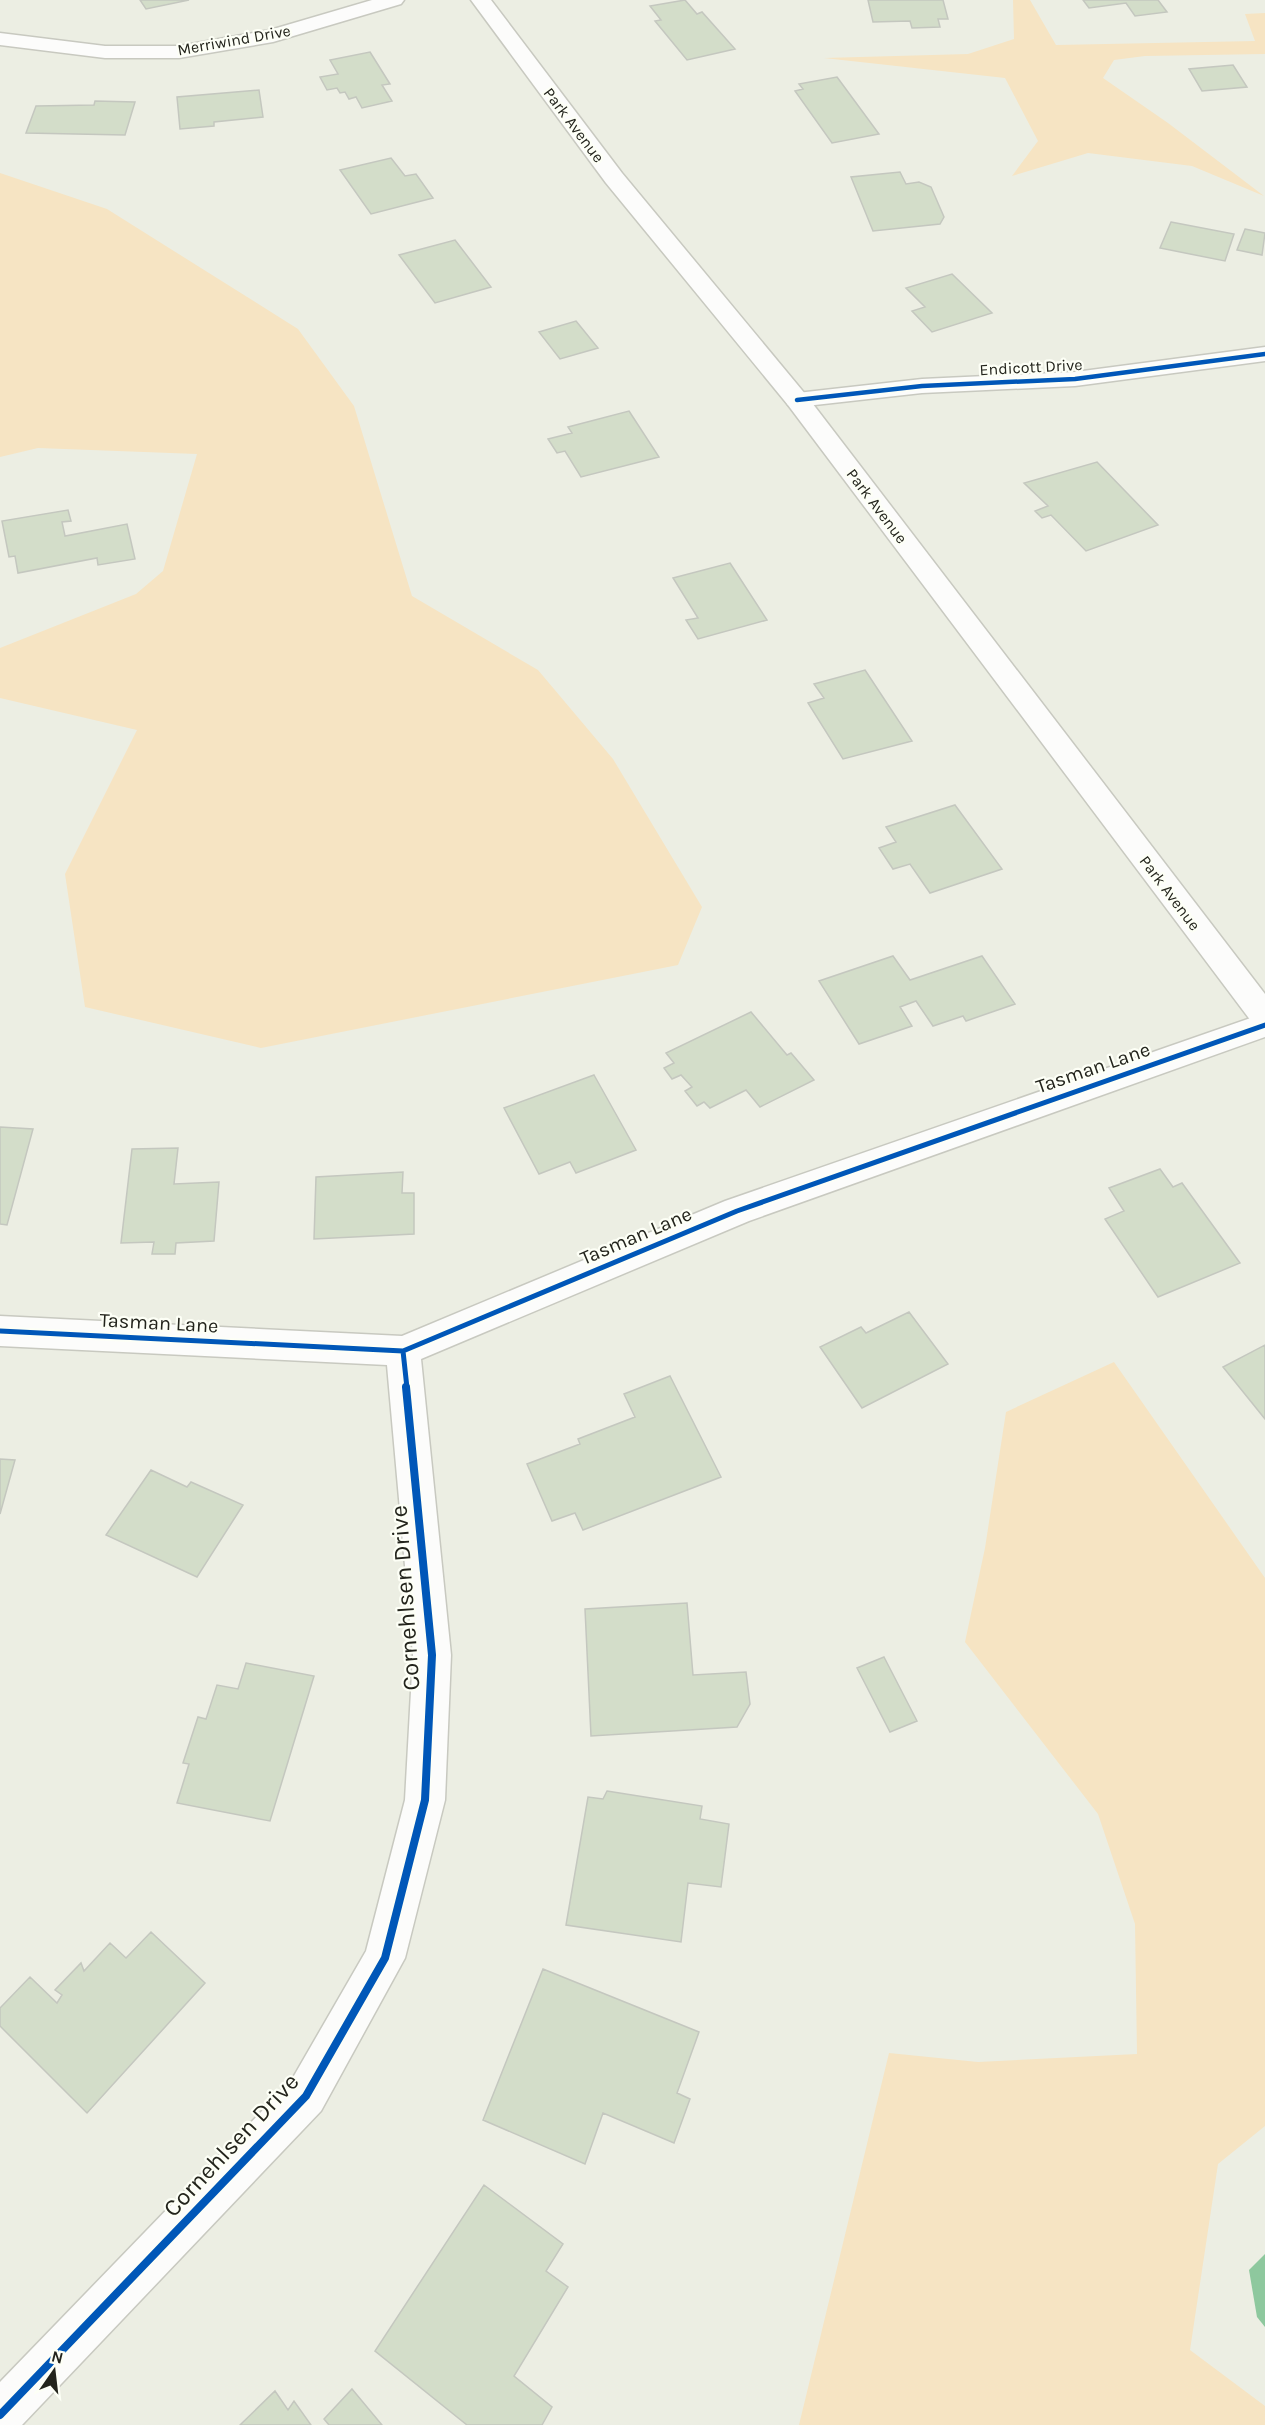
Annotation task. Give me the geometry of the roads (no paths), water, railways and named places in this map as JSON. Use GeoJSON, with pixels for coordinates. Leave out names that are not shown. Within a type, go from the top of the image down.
{"type":"FeatureCollection","features":[{"type":"Feature","properties":{"kind":"street","name":"Merriwind Drive"},"geometry":{"type":"LineString","coordinates":[[0,39],[105,52],[179,52],[273,36],[394,0]]}},
{"type":"Feature","properties":{"kind":"street","name":"Park Avenue"},"geometry":{"type":"LineString","coordinates":[[481,0],[614,178],[797,400],[1265,1017]]}},
{"type":"Feature","properties":{"kind":"street","name":"Endicott Drive"},"geometry":{"type":"LineString","coordinates":[[797,400],[922,386],[1075,380],[1265,354]]}},
{"type":"Feature","properties":{"kind":"street","name":"Tasman Lane"},"geometry":{"type":"LineString","coordinates":[[0,1331],[403,1351],[737,1211],[1265,1025]]}},
{"type":"Feature","properties":{"kind":"street","name":"Cornehlsen Drive"},"geometry":{"type":"LineString","coordinates":[[0,2415],[306,2096],[385,1958],[425,1800],[432,1655],[403,1351]]}}]}
